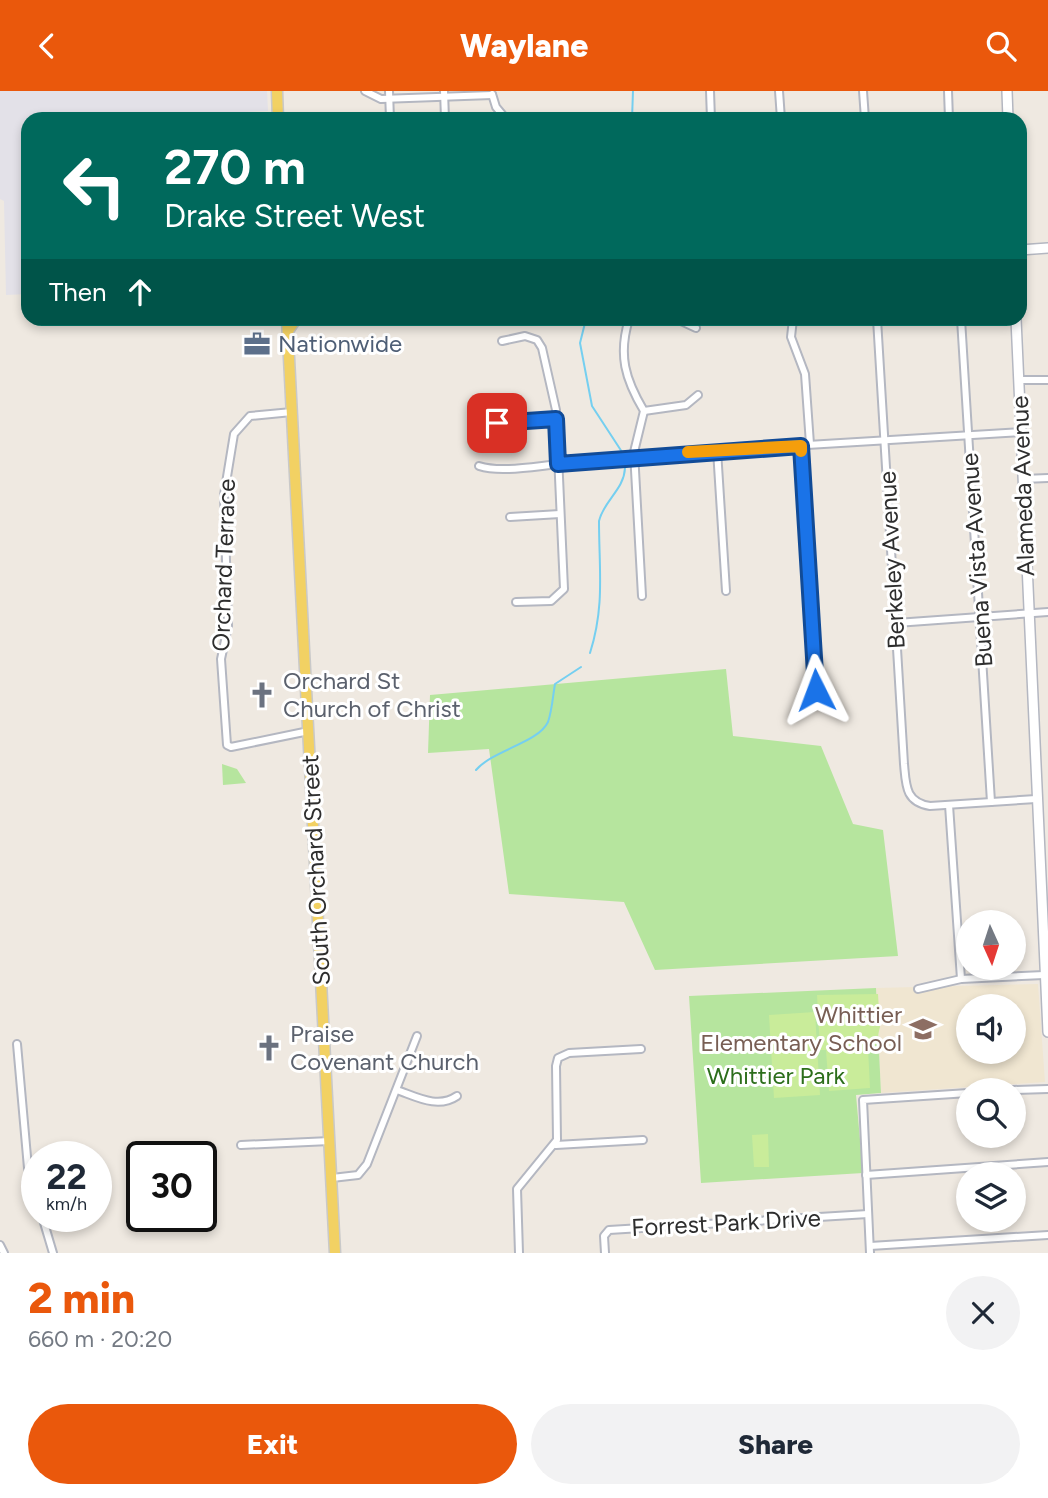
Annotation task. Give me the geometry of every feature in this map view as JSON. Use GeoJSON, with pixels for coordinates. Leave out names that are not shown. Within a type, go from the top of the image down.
{"type":"FeatureCollection","features":[{"type":"Feature","properties":{"kind":"main road"},"geometry":{"type":"LineString","coordinates":[[277,91],[278,112]]}},
{"type":"Feature","properties":{"kind":"main road","name":"South Orchard Street"},"geometry":{"type":"LineString","coordinates":[[288,326],[335,1253]]}},
{"type":"Feature","properties":{"kind":"main road"},"geometry":{"type":"LineString","coordinates":[[288,331],[291,326]]}},
{"type":"Feature","properties":{"kind":"street"},"geometry":{"type":"LineString","coordinates":[[365,91],[376,99],[492,93],[500,112]]}},
{"type":"Feature","properties":{"kind":"street"},"geometry":{"type":"LineString","coordinates":[[389,91],[390,112]]}},
{"type":"Feature","properties":{"kind":"street"},"geometry":{"type":"LineString","coordinates":[[710,91],[711,112]]}},
{"type":"Feature","properties":{"kind":"street"},"geometry":{"type":"LineString","coordinates":[[779,91],[780,112]]}},
{"type":"Feature","properties":{"kind":"street"},"geometry":{"type":"LineString","coordinates":[[863,91],[864,112]]}},
{"type":"Feature","properties":{"kind":"street"},"geometry":{"type":"LineString","coordinates":[[948,91],[949,112]]}},
{"type":"Feature","properties":{"kind":"street"},"geometry":{"type":"LineString","coordinates":[[1007,91],[1008,112]]}},
{"type":"Feature","properties":{"kind":"street"},"geometry":{"type":"LineString","coordinates":[[444,94],[445,112]]}},
{"type":"Feature","properties":{"kind":"street"},"geometry":{"type":"LineString","coordinates":[[1027,250],[1048,248]]}},
{"type":"Feature","properties":{"kind":"street"},"geometry":{"type":"LineString","coordinates":[[627,326],[623,344],[623,365],[628,384],[643,411],[634,460],[642,596]]}},
{"type":"Feature","properties":{"kind":"street"},"geometry":{"type":"LineString","coordinates":[[692,326],[696,328]]}},
{"type":"Feature","properties":{"kind":"street"},"geometry":{"type":"LineString","coordinates":[[792,326],[791,337],[805,374],[810,444]]}},
{"type":"Feature","properties":{"kind":"street","name":"Berkeley Avenue"},"geometry":{"type":"LineString","coordinates":[[877,326],[904,764],[911,800],[925,806],[949,805]]}},
{"type":"Feature","properties":{"kind":"street","name":"Buena Vista Avenue"},"geometry":{"type":"LineString","coordinates":[[961,326],[991,802]]}},
{"type":"Feature","properties":{"kind":"street","name":"Alameda Avenue"},"geometry":{"type":"LineString","coordinates":[[1016,326],[1048,1032]]}},
{"type":"Feature","properties":{"kind":"street"},"geometry":{"type":"LineString","coordinates":[[502,341],[530,337],[540,343],[556,419],[564,586],[562,593],[551,601],[516,602]]}},
{"type":"Feature","properties":{"kind":"street"},"geometry":{"type":"LineString","coordinates":[[1019,380],[1048,380]]}},
{"type":"Feature","properties":{"kind":"street"},"geometry":{"type":"LineString","coordinates":[[643,411],[686,405],[698,395]]}},
{"type":"Feature","properties":{"kind":"street","name":"Orchard Terrace"},"geometry":{"type":"LineString","coordinates":[[292,412],[247,418],[234,434],[231,446],[223,530],[228,626],[221,652],[224,722],[226,742],[231,747],[309,731]]}},
{"type":"Feature","properties":{"kind":"street"},"geometry":{"type":"LineString","coordinates":[[497,423],[556,419]]}},
{"type":"Feature","properties":{"kind":"street"},"geometry":{"type":"LineString","coordinates":[[478,466],[527,470],[558,464],[634,460],[675,453],[1021,432]]}},
{"type":"Feature","properties":{"kind":"street"},"geometry":{"type":"LineString","coordinates":[[801,446],[816,690]]}},
{"type":"Feature","properties":{"kind":"street"},"geometry":{"type":"LineString","coordinates":[[718,450],[726,591]]}},
{"type":"Feature","properties":{"kind":"street"},"geometry":{"type":"LineString","coordinates":[[1023,479],[1048,478]]}},
{"type":"Feature","properties":{"kind":"street"},"geometry":{"type":"LineString","coordinates":[[510,517],[560,514]]}},
{"type":"Feature","properties":{"kind":"street"},"geometry":{"type":"LineString","coordinates":[[896,623],[1048,612]]}},
{"type":"Feature","properties":{"kind":"street"},"geometry":{"type":"LineString","coordinates":[[956,910],[949,805],[1036,799]]}},
{"type":"Feature","properties":{"kind":"street"},"geometry":{"type":"LineString","coordinates":[[1026,976],[1044,975]]}},
{"type":"Feature","properties":{"kind":"street"},"geometry":{"type":"LineString","coordinates":[[918,989],[957,980]]}},
{"type":"Feature","properties":{"kind":"street"},"geometry":{"type":"LineString","coordinates":[[332,1178],[355,1176],[365,1169],[417,1037]]}},
{"type":"Feature","properties":{"kind":"street"},"geometry":{"type":"LineString","coordinates":[[17,1044],[26,1141]]}},
{"type":"Feature","properties":{"kind":"street"},"geometry":{"type":"LineString","coordinates":[[519,1253],[517,1189],[556,1145],[559,1134],[558,1058],[580,1052],[641,1049]]}},
{"type":"Feature","properties":{"kind":"street"},"geometry":{"type":"LineString","coordinates":[[1026,1090],[1048,1089]]}},
{"type":"Feature","properties":{"kind":"street"},"geometry":{"type":"LineString","coordinates":[[397,1090],[434,1102],[445,1102],[457,1096]]}},
{"type":"Feature","properties":{"kind":"street"},"geometry":{"type":"LineString","coordinates":[[956,1094],[868,1099],[862,1102],[870,1250],[1048,1235]]}},
{"type":"Feature","properties":{"kind":"street"},"geometry":{"type":"LineString","coordinates":[[556,1145],[643,1140]]}},
{"type":"Feature","properties":{"kind":"street"},"geometry":{"type":"LineString","coordinates":[[241,1145],[330,1141]]}},
{"type":"Feature","properties":{"kind":"street"},"geometry":{"type":"LineString","coordinates":[[866,1175],[1048,1162]]}},
{"type":"Feature","properties":{"kind":"street","name":"Forrest Park Drive"},"geometry":{"type":"LineString","coordinates":[[605,1253],[604,1236],[609,1230],[868,1214]]}},
{"type":"Feature","properties":{"kind":"street"},"geometry":{"type":"LineString","coordinates":[[47,1232],[53,1253]]}},
{"type":"Feature","properties":{"kind":"street"},"geometry":{"type":"LineString","coordinates":[[0,1245],[4,1253]]}},
{"type":"Feature","properties":{"kind":"shaded area"},"geometry":{"type":"Polygon","coordinates":[[[0,91],[267,91],[268,111],[21,112],[21,294],[6,295],[4,201],[0,199],[0,91]]]}},
{"type":"Feature","properties":{"kind":"shaded area","name":"Whittier Elementary School"},"geometry":{"type":"Polygon","coordinates":[[[1038,984],[1045,1082],[1026,1083],[1026,1078],[956,1078],[956,1088],[881,1093],[876,988],[1038,984]]]}},
{"type":"Feature","properties":{"kind":"green space"},"geometry":{"type":"Polygon","coordinates":[[[726,669],[733,736],[821,746],[853,824],[883,830],[898,956],[655,970],[624,902],[509,894],[489,749],[428,753],[430,695],[726,669]]]}},
{"type":"Feature","properties":{"kind":"green space"},"geometry":{"type":"Polygon","coordinates":[[[222,764],[237,769],[246,783],[223,785],[222,764]]]}},
{"type":"Feature","properties":{"kind":"green space","name":"Whittier Park"},"geometry":{"type":"Polygon","coordinates":[[[876,988],[881,1093],[856,1095],[863,1173],[701,1183],[689,996],[876,988]]]}},
{"type":"Feature","properties":{"kind":"green space"},"geometry":{"type":"Polygon","coordinates":[[[878,994],[880,1027],[875,1047],[868,1048],[870,1088],[829,1091],[826,1050],[820,1050],[817,995],[878,994]]]}},
{"type":"Feature","properties":{"kind":"green space"},"geometry":{"type":"Polygon","coordinates":[[[815,1012],[820,1095],[774,1098],[769,1015],[815,1012]]]}},
{"type":"Feature","properties":{"kind":"green space"},"geometry":{"type":"Polygon","coordinates":[[[768,1134],[769,1167],[754,1167],[752,1135],[768,1134]]]}},
{"type":"Feature","properties":{"kind":"waterway"},"geometry":{"type":"LineString","coordinates":[[632,112],[633,91]]}},
{"type":"Feature","properties":{"kind":"waterway"},"geometry":{"type":"LineString","coordinates":[[584,326],[580,343],[592,406],[622,452]]}},
{"type":"Feature","properties":{"kind":"waterway"},"geometry":{"type":"LineString","coordinates":[[590,653],[598,619],[599,521],[621,483],[625,468]]}},
{"type":"Feature","properties":{"kind":"waterway"},"geometry":{"type":"LineString","coordinates":[[476,770],[493,757],[535,736],[543,729],[548,722],[555,684],[581,667]]}},
{"type":"Feature","properties":{"kind":"slow traffic"},"geometry":{"type":"LineString","coordinates":[[688,452],[801,446],[801,451]]}},
{"type":"Feature","properties":{"kind":"place","name":"Nationwide"},"geometry":{"type":"Point","coordinates":[257,344]}},
{"type":"Feature","properties":{"kind":"place","name":"Orchard St Church of Christ"},"geometry":{"type":"Point","coordinates":[262,695]}},
{"type":"Feature","properties":{"kind":"place","name":"Whittier Elementary School"},"geometry":{"type":"Point","coordinates":[923,1029]}},
{"type":"Feature","properties":{"kind":"place","name":"Praise Covenant Church"},"geometry":{"type":"Point","coordinates":[269,1048]}},
{"type":"Feature","properties":{"kind":"route"},"geometry":{"type":"LineString","coordinates":[[497,423],[556,419],[558,464],[634,460],[675,453],[801,446],[816,690]]}}]}
